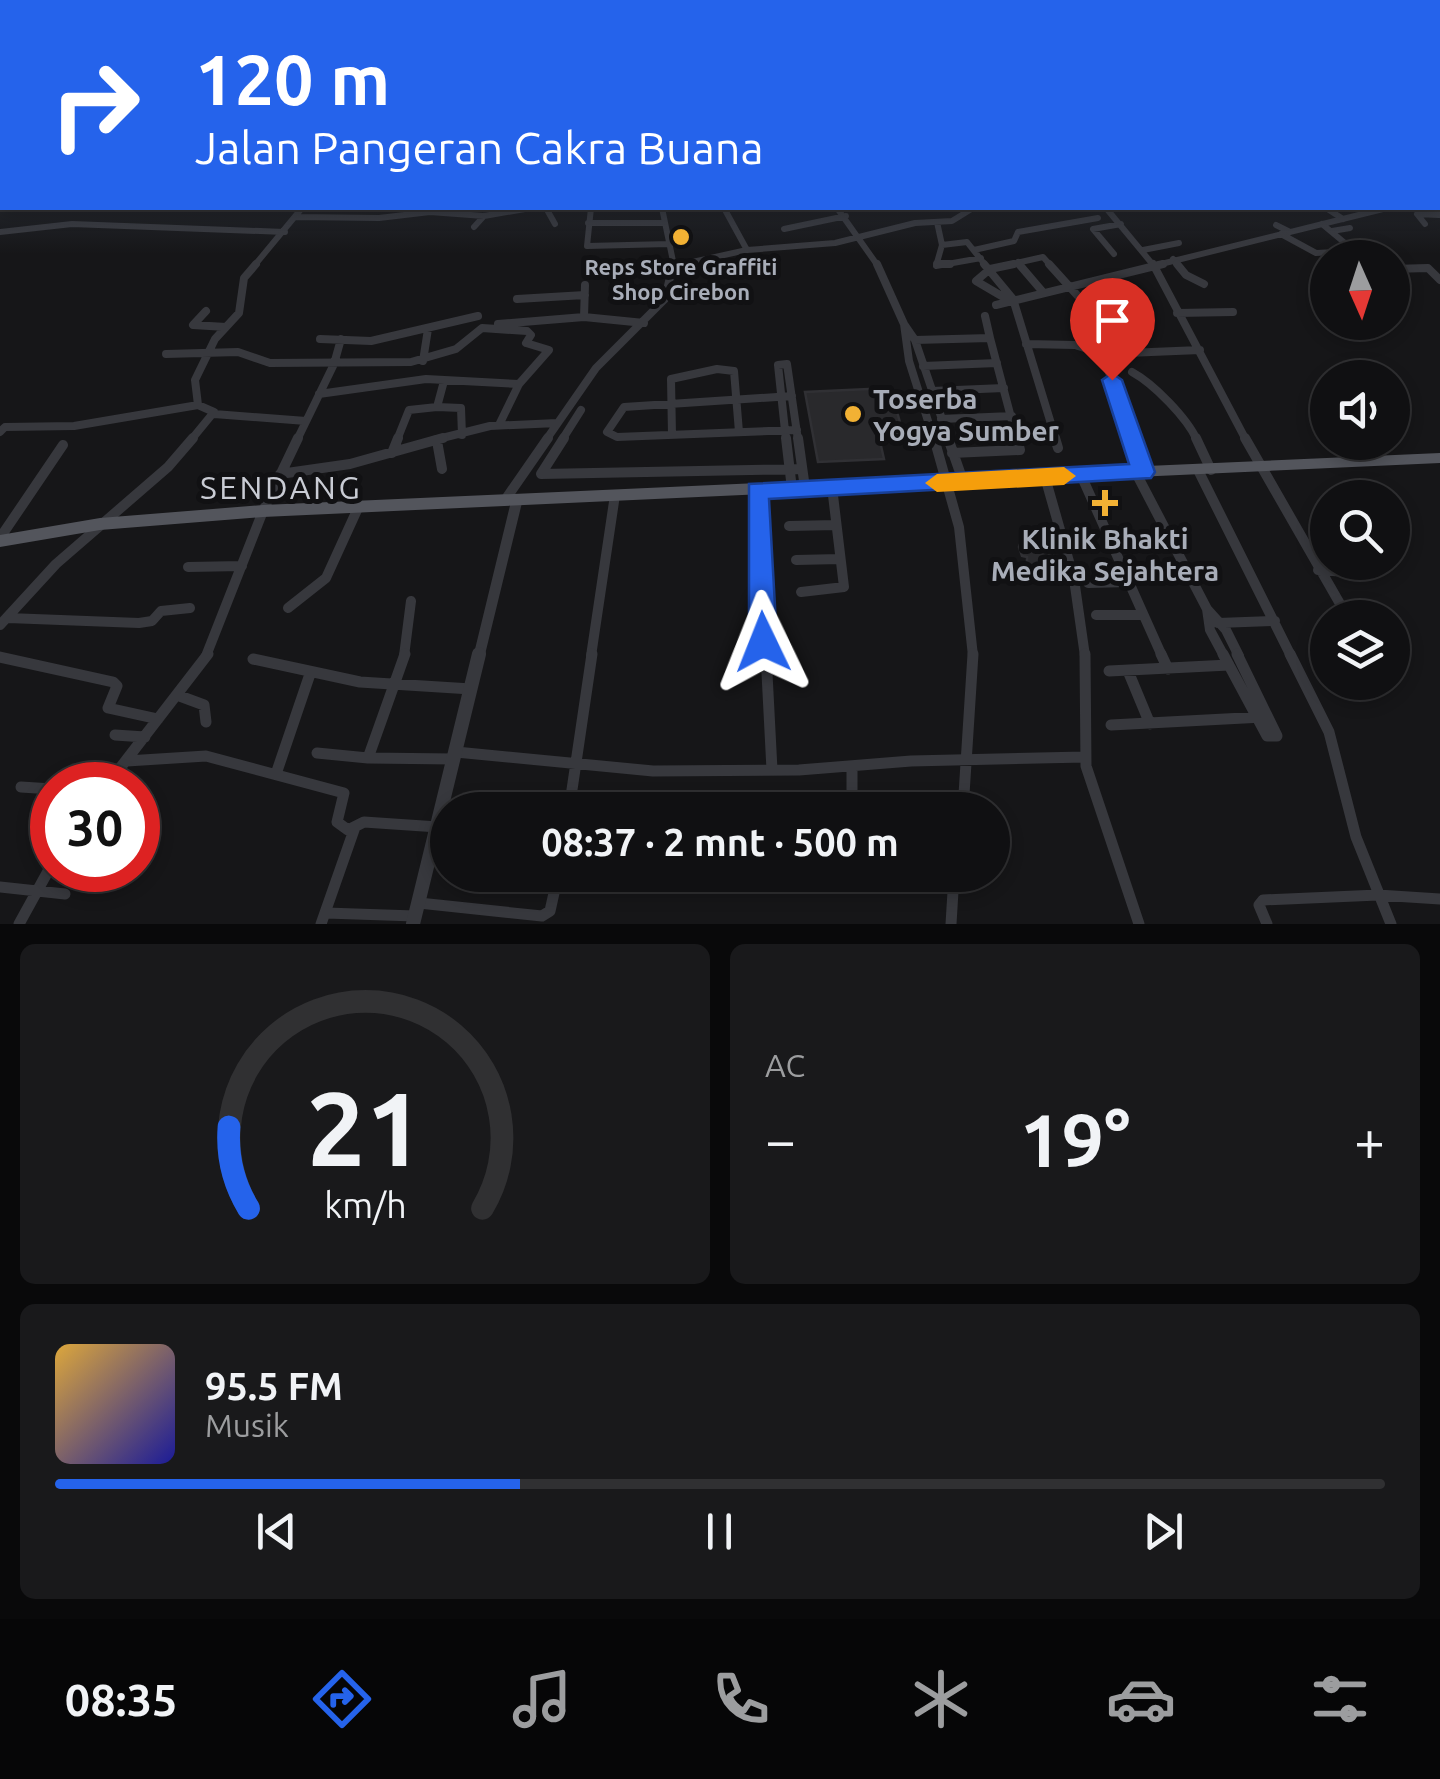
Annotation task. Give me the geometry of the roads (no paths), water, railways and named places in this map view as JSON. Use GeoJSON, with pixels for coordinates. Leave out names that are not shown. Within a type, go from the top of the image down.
{"type":"FeatureCollection","features":[{"type":"Feature","properties":{"kind":"main road"},"geometry":{"type":"LineString","coordinates":[[0,540],[100,524],[263,512],[1440,458]]}},
{"type":"Feature","properties":{"kind":"street"},"geometry":{"type":"LineString","coordinates":[[198,405],[195,380],[207,352],[243,301],[244,278],[300,210]]}},
{"type":"Feature","properties":{"kind":"street"},"geometry":{"type":"LineString","coordinates":[[295,217],[369,218],[424,212],[484,216],[518,210]]}},
{"type":"Feature","properties":{"kind":"street"},"geometry":{"type":"LineString","coordinates":[[547,210],[556,224]]}},
{"type":"Feature","properties":{"kind":"street"},"geometry":{"type":"LineString","coordinates":[[591,210],[587,246],[669,244]]}},
{"type":"Feature","properties":{"kind":"street"},"geometry":{"type":"LineString","coordinates":[[446,792],[511,500],[541,446],[596,368],[665,299],[674,266],[662,210]]}},
{"type":"Feature","properties":{"kind":"street"},"geometry":{"type":"LineString","coordinates":[[725,210],[747,250]]}},
{"type":"Feature","properties":{"kind":"street"},"geometry":{"type":"LineString","coordinates":[[839,210],[862,237],[904,324],[956,482]]}},
{"type":"Feature","properties":{"kind":"street"},"geometry":{"type":"LineString","coordinates":[[674,266],[747,250],[862,237],[955,220],[969,210]]}},
{"type":"Feature","properties":{"kind":"street"},"geometry":{"type":"LineString","coordinates":[[1108,210],[1152,264],[1310,556]]}},
{"type":"Feature","properties":{"kind":"street"},"geometry":{"type":"LineString","coordinates":[[1329,210],[1343,219]]}},
{"type":"Feature","properties":{"kind":"street"},"geometry":{"type":"LineString","coordinates":[[996,306],[1042,291],[1343,219],[1363,210]]}},
{"type":"Feature","properties":{"kind":"street"},"geometry":{"type":"LineString","coordinates":[[1425,224],[1418,214],[1440,215]]}},
{"type":"Feature","properties":{"kind":"street"},"geometry":{"type":"LineString","coordinates":[[474,227],[484,216]]}},
{"type":"Feature","properties":{"kind":"street"},"geometry":{"type":"LineString","coordinates":[[784,229],[846,216]]}},
{"type":"Feature","properties":{"kind":"street"},"geometry":{"type":"LineString","coordinates":[[974,250],[1014,241],[1018,232],[1098,218]]}},
{"type":"Feature","properties":{"kind":"street"},"geometry":{"type":"LineString","coordinates":[[937,222],[942,245],[936,266],[981,258]]}},
{"type":"Feature","properties":{"kind":"street"},"geometry":{"type":"LineString","coordinates":[[588,223],[665,223]]}},
{"type":"Feature","properties":{"kind":"street"},"geometry":{"type":"LineString","coordinates":[[0,232],[72,224],[286,232]]}},
{"type":"Feature","properties":{"kind":"street"},"geometry":{"type":"LineString","coordinates":[[1114,254],[1094,229],[1121,224]]}},
{"type":"Feature","properties":{"kind":"street"},"geometry":{"type":"LineString","coordinates":[[1322,224],[1342,240]]}},
{"type":"Feature","properties":{"kind":"street"},"geometry":{"type":"LineString","coordinates":[[1276,225],[1310,249]]}},
{"type":"Feature","properties":{"kind":"street"},"geometry":{"type":"LineString","coordinates":[[1332,231],[1350,228]]}},
{"type":"Feature","properties":{"kind":"street"},"geometry":{"type":"LineString","coordinates":[[942,245],[968,242],[1012,300],[1058,448]]}},
{"type":"Feature","properties":{"kind":"street"},"geometry":{"type":"LineString","coordinates":[[1143,250],[1179,242]]}},
{"type":"Feature","properties":{"kind":"street"},"geometry":{"type":"LineString","coordinates":[[1012,300],[976,284],[990,269],[1047,258],[1086,304],[1140,472],[1264,717]]}},
{"type":"Feature","properties":{"kind":"street"},"geometry":{"type":"LineString","coordinates":[[1173,259],[1186,275],[1204,284]]}},
{"type":"Feature","properties":{"kind":"street"},"geometry":{"type":"LineString","coordinates":[[1018,262],[1042,291]]}},
{"type":"Feature","properties":{"kind":"street"},"geometry":{"type":"LineString","coordinates":[[1410,268],[1428,268],[1440,282]]}},
{"type":"Feature","properties":{"kind":"street"},"geometry":{"type":"LineString","coordinates":[[517,300],[585,290],[584,318]]}},
{"type":"Feature","properties":{"kind":"street"},"geometry":{"type":"LineString","coordinates":[[206,312],[193,325],[228,327]]}},
{"type":"Feature","properties":{"kind":"street"},"geometry":{"type":"LineString","coordinates":[[1177,313],[1233,312]]}},
{"type":"Feature","properties":{"kind":"street"},"geometry":{"type":"LineString","coordinates":[[320,339],[364,342],[478,316]]}},
{"type":"Feature","properties":{"kind":"street"},"geometry":{"type":"LineString","coordinates":[[952,453],[1020,450],[985,316]]}},
{"type":"Feature","properties":{"kind":"street"},"geometry":{"type":"LineString","coordinates":[[491,325],[584,318],[644,323]]}},
{"type":"Feature","properties":{"kind":"street"},"geometry":{"type":"LineString","coordinates":[[442,350],[445,324]]}},
{"type":"Feature","properties":{"kind":"street"},"geometry":{"type":"LineString","coordinates":[[904,324],[915,340],[952,453],[976,626],[965,792]]}},
{"type":"Feature","properties":{"kind":"street"},"geometry":{"type":"LineString","coordinates":[[166,354],[244,352],[267,362],[334,364],[427,360],[442,350],[460,347],[482,328],[527,331],[531,334],[526,343],[549,350],[519,384],[491,427]]}},
{"type":"Feature","properties":{"kind":"street"},"geometry":{"type":"LineString","coordinates":[[424,382],[428,329]]}},
{"type":"Feature","properties":{"kind":"street"},"geometry":{"type":"LineString","coordinates":[[915,340],[990,338]]}},
{"type":"Feature","properties":{"kind":"street"},"geometry":{"type":"LineString","coordinates":[[127,760],[209,652],[263,512],[334,364],[341,339]]}},
{"type":"Feature","properties":{"kind":"street"},"geometry":{"type":"LineString","coordinates":[[1026,344],[1075,345],[1103,354],[1200,350]]}},
{"type":"Feature","properties":{"kind":"street"},"geometry":{"type":"LineString","coordinates":[[923,366],[997,363]]}},
{"type":"Feature","properties":{"kind":"street"},"geometry":{"type":"LineString","coordinates":[[672,435],[671,379],[718,369],[734,371],[740,432]]}},
{"type":"Feature","properties":{"kind":"street"},"geometry":{"type":"LineString","coordinates":[[1132,372],[1148,381],[1166,404],[1186,415],[1205,470],[1330,732],[1356,837],[1391,924]]}},
{"type":"Feature","properties":{"kind":"street"},"geometry":{"type":"LineString","coordinates":[[319,394],[352,394],[372,386],[444,380],[519,384]]}},
{"type":"Feature","properties":{"kind":"street"},"geometry":{"type":"LineString","coordinates":[[437,407],[444,380]]}},
{"type":"Feature","properties":{"kind":"street"},"geometry":{"type":"LineString","coordinates":[[932,391],[1004,388]]}},
{"type":"Feature","properties":{"kind":"street"},"geometry":{"type":"LineString","coordinates":[[792,430],[616,437],[607,432],[624,407],[787,396],[802,469],[799,488]]}},
{"type":"Feature","properties":{"kind":"street"},"geometry":{"type":"LineString","coordinates":[[2,428],[74,426],[198,405],[214,414],[306,421]]}},
{"type":"Feature","properties":{"kind":"street"},"geometry":{"type":"LineString","coordinates":[[392,453],[409,410],[461,408],[462,435]]}},
{"type":"Feature","properties":{"kind":"street"},"geometry":{"type":"LineString","coordinates":[[581,410],[541,470],[546,476],[802,469]]}},
{"type":"Feature","properties":{"kind":"street"},"geometry":{"type":"LineString","coordinates":[[4,621],[100,524],[168,467],[214,414]]}},
{"type":"Feature","properties":{"kind":"street"},"geometry":{"type":"LineString","coordinates":[[941,419],[1012,416]]}},
{"type":"Feature","properties":{"kind":"street"},"geometry":{"type":"LineString","coordinates":[[280,474],[326,471],[491,427],[557,422]]}},
{"type":"Feature","properties":{"kind":"street"},"geometry":{"type":"LineString","coordinates":[[792,430],[790,470],[799,488]]}},
{"type":"Feature","properties":{"kind":"street"},"geometry":{"type":"LineString","coordinates":[[437,442],[442,469]]}},
{"type":"Feature","properties":{"kind":"street"},"geometry":{"type":"LineString","coordinates":[[0,540],[63,445]]}},
{"type":"Feature","properties":{"kind":"street"},"geometry":{"type":"LineString","coordinates":[[541,446],[553,449]]}},
{"type":"Feature","properties":{"kind":"street"},"geometry":{"type":"LineString","coordinates":[[1081,475],[1168,669]]}},
{"type":"Feature","properties":{"kind":"street"},"geometry":{"type":"LineString","coordinates":[[1045,477],[1069,556],[1088,661],[1084,757],[1139,924]]}},
{"type":"Feature","properties":{"kind":"street"},"geometry":{"type":"LineString","coordinates":[[802,592],[843,590],[832,487]]}},
{"type":"Feature","properties":{"kind":"street"},"geometry":{"type":"LineString","coordinates":[[757,490],[772,770]]}},
{"type":"Feature","properties":{"kind":"street"},"geometry":{"type":"LineString","coordinates":[[572,792],[615,495]]}},
{"type":"Feature","properties":{"kind":"street"},"geometry":{"type":"LineString","coordinates":[[288,608],[326,578],[358,508]]}},
{"type":"Feature","properties":{"kind":"street"},"geometry":{"type":"LineString","coordinates":[[789,526],[836,525]]}},
{"type":"Feature","properties":{"kind":"street"},"geometry":{"type":"LineString","coordinates":[[796,560],[840,559]]}},
{"type":"Feature","properties":{"kind":"street"},"geometry":{"type":"LineString","coordinates":[[188,567],[242,566]]}},
{"type":"Feature","properties":{"kind":"street"},"geometry":{"type":"LineString","coordinates":[[1088,583],[1129,582]]}},
{"type":"Feature","properties":{"kind":"street"},"geometry":{"type":"LineString","coordinates":[[368,758],[406,651],[411,601]]}},
{"type":"Feature","properties":{"kind":"street"},"geometry":{"type":"LineString","coordinates":[[4,621],[139,623],[152,621],[161,610],[190,608]]}},
{"type":"Feature","properties":{"kind":"street"},"geometry":{"type":"LineString","coordinates":[[1096,615],[1143,614]]}},
{"type":"Feature","properties":{"kind":"street"},"geometry":{"type":"LineString","coordinates":[[1215,623],[1275,621]]}},
{"type":"Feature","properties":{"kind":"street"},"geometry":{"type":"LineString","coordinates":[[1215,623],[1229,665],[1264,717]]}},
{"type":"Feature","properties":{"kind":"street"},"geometry":{"type":"LineString","coordinates":[[0,657],[113,682],[117,686],[108,708],[158,719]]}},
{"type":"Feature","properties":{"kind":"street"},"geometry":{"type":"LineString","coordinates":[[253,659],[310,674],[471,689]]}},
{"type":"Feature","properties":{"kind":"street"},"geometry":{"type":"LineString","coordinates":[[1109,671],[1229,665]]}},
{"type":"Feature","properties":{"kind":"street"},"geometry":{"type":"LineString","coordinates":[[1128,672],[1150,724]]}},
{"type":"Feature","properties":{"kind":"street"},"geometry":{"type":"LineString","coordinates":[[276,774],[310,674]]}},
{"type":"Feature","properties":{"kind":"street"},"geometry":{"type":"LineString","coordinates":[[177,696],[204,705],[206,722]]}},
{"type":"Feature","properties":{"kind":"street"},"geometry":{"type":"LineString","coordinates":[[1111,725],[1264,717]]}},
{"type":"Feature","properties":{"kind":"street"},"geometry":{"type":"LineString","coordinates":[[115,735],[145,737]]}},
{"type":"Feature","properties":{"kind":"street"},"geometry":{"type":"LineString","coordinates":[[317,753],[368,758],[455,755],[577,766],[772,770],[1084,757]]}},
{"type":"Feature","properties":{"kind":"street"},"geometry":{"type":"LineString","coordinates":[[127,760],[206,756],[344,793],[336,822],[354,830]]}},
{"type":"Feature","properties":{"kind":"street"},"geometry":{"type":"LineString","coordinates":[[852,767],[852,792]]}},
{"type":"Feature","properties":{"kind":"street"},"geometry":{"type":"LineString","coordinates":[[21,787],[30,787]]}},
{"type":"Feature","properties":{"kind":"street"},"geometry":{"type":"LineString","coordinates":[[430,826],[364,822],[354,830],[323,918],[416,914],[542,916],[550,912],[554,892]]}},
{"type":"Feature","properties":{"kind":"street"},"geometry":{"type":"LineString","coordinates":[[416,914],[430,859]]}},
{"type":"Feature","properties":{"kind":"street"},"geometry":{"type":"LineString","coordinates":[[0,887],[30,890]]}},
{"type":"Feature","properties":{"kind":"street"},"geometry":{"type":"LineString","coordinates":[[18,924],[35,892]]}},
{"type":"Feature","properties":{"kind":"street"},"geometry":{"type":"LineString","coordinates":[[50,892],[65,894]]}},
{"type":"Feature","properties":{"kind":"street"},"geometry":{"type":"LineString","coordinates":[[950,924],[953,892]]}},
{"type":"Feature","properties":{"kind":"street"},"geometry":{"type":"LineString","coordinates":[[1266,924],[1260,906],[1263,900],[1378,896],[1440,899]]}},
{"type":"Feature","properties":{"kind":"place","name":"Reps Store Graffiti Shop Cirebon"},"geometry":{"type":"Point","coordinates":[681,237]}},
{"type":"Feature","properties":{"kind":"place","name":"Toserba Yogya Sumber"},"geometry":{"type":"Point","coordinates":[853,414]}},
{"type":"Feature","properties":{"kind":"place","name":"Klinik Bhakti Medika Sejahtera"},"geometry":{"type":"Point","coordinates":[1105,503]}},
{"type":"Feature","properties":{"kind":"district","name":"SENDANG"},"geometry":{"type":"Point","coordinates":[281,487]}}]}
